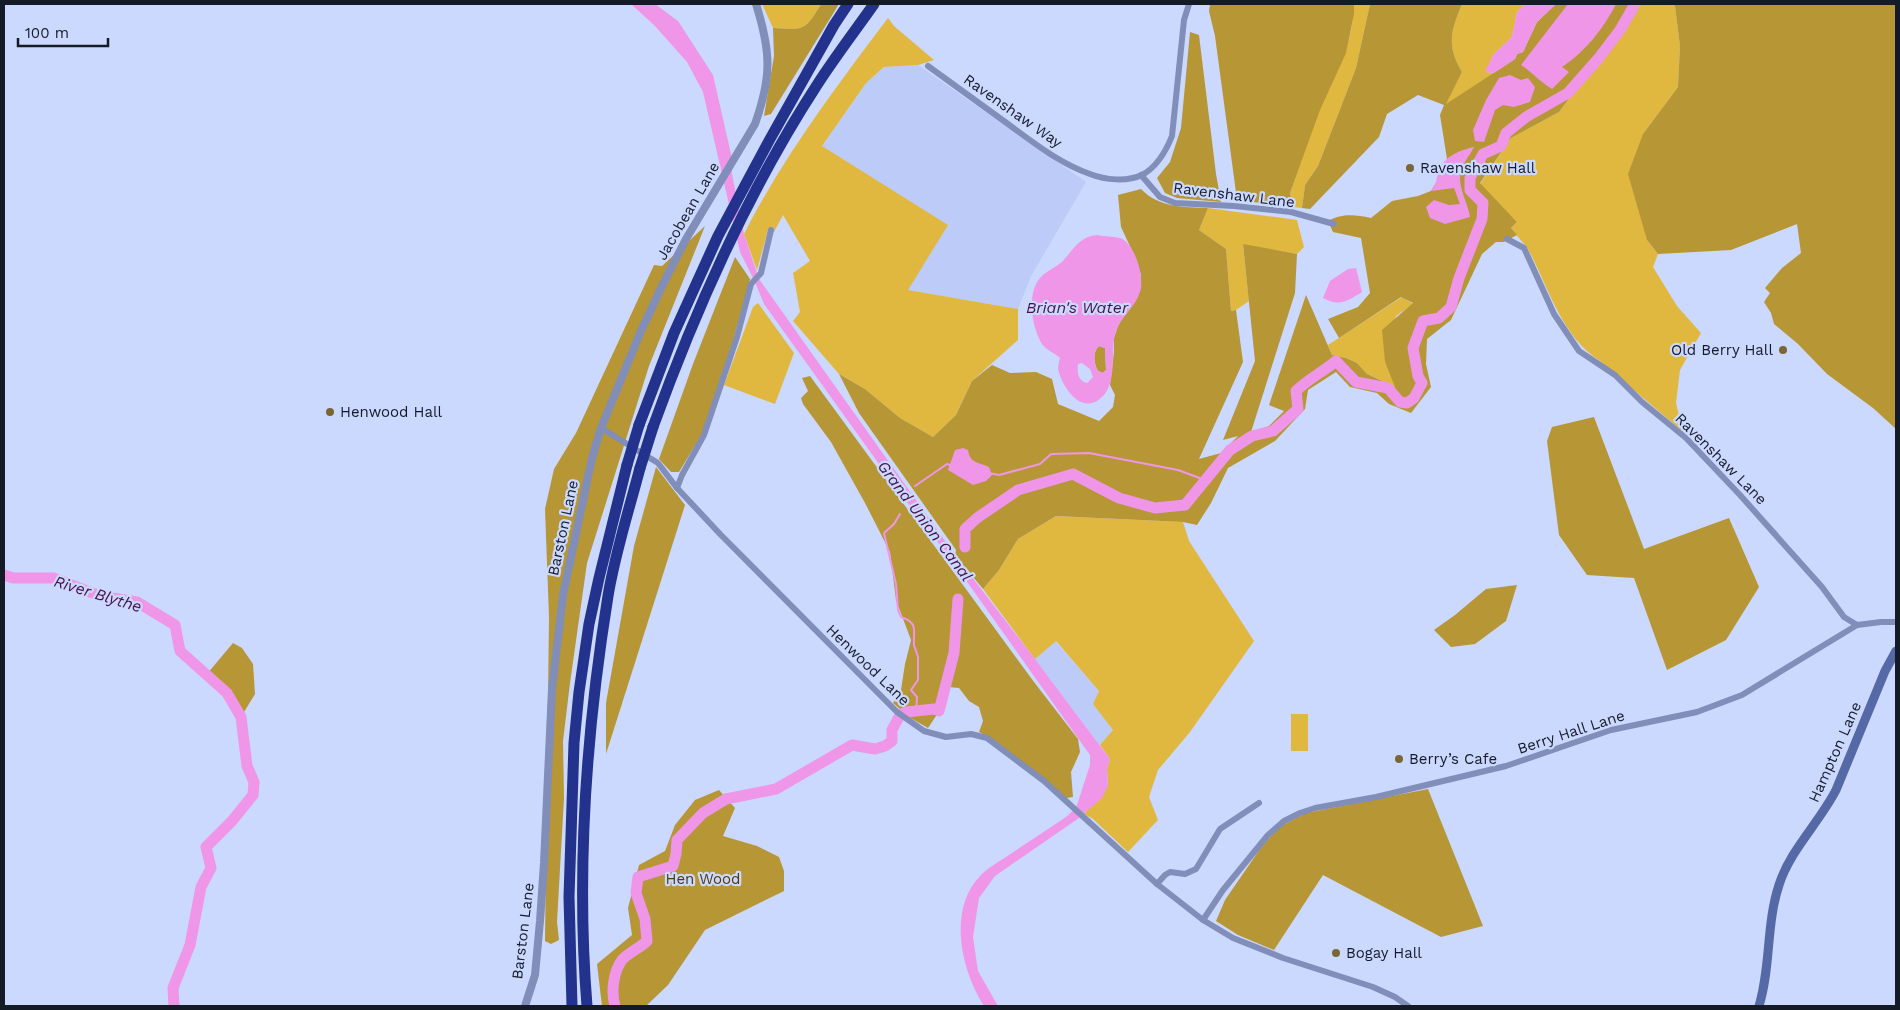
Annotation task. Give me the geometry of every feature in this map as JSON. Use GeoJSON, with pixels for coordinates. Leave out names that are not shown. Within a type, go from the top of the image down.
{"type":"FeatureCollection","features":[{"type":"Feature","properties":{"kind":"highway"},"geometry":{"type":"LineString","coordinates":[[572,1006],[569,897],[574,743],[579,692],[589,624],[627,465],[639,426],[674,333],[718,236],[770,139],[834,25],[848,4]]}},
{"type":"Feature","properties":{"kind":"highway"},"geometry":{"type":"LineString","coordinates":[[770,139],[807,78],[857,4]]}},
{"type":"Feature","properties":{"kind":"highway"},"geometry":{"type":"LineString","coordinates":[[587,1006],[583,951],[582,864],[588,748],[608,595],[640,468],[688,334],[726,250],[752,199],[817,85],[874,4]]}},
{"type":"Feature","properties":{"kind":"highway"},"geometry":{"type":"LineString","coordinates":[[791,130],[882,4]]}},
{"type":"Feature","properties":{"kind":"main road","name":"Hampton Lane"},"geometry":{"type":"LineString","coordinates":[[1759,1006],[1765,984],[1774,901],[1779,884],[1787,865],[1836,790],[1885,671],[1896,651]]}},
{"type":"Feature","properties":{"kind":"street","name":"Jacobean Lane"},"geometry":{"type":"LineString","coordinates":[[601,428],[659,292],[686,239],[755,124],[768,77],[768,55],[764,28],[756,4]]}},
{"type":"Feature","properties":{"kind":"street"},"geometry":{"type":"LineString","coordinates":[[1141,175],[1151,169],[1160,158],[1172,136],[1184,20],[1189,4]]}},
{"type":"Feature","properties":{"kind":"street","name":"Ravenshaw Way"},"geometry":{"type":"LineString","coordinates":[[928,66],[1043,150],[1083,171],[1112,178],[1127,179],[1141,175]]}},
{"type":"Feature","properties":{"kind":"street","name":"Ravenshaw Lane"},"geometry":{"type":"LineString","coordinates":[[1141,175],[1160,197],[1175,203],[1234,206],[1291,212],[1334,224]]}},
{"type":"Feature","properties":{"kind":"street"},"geometry":{"type":"LineString","coordinates":[[677,488],[704,435],[737,337],[751,284],[761,273],[770,230]]}},
{"type":"Feature","properties":{"kind":"street","name":"Ravenshaw Lane"},"geometry":{"type":"LineString","coordinates":[[1508,239],[1524,248],[1554,314],[1579,351],[1615,375],[1642,402],[1686,438],[1816,580],[1844,616],[1856,624]]}},
{"type":"Feature","properties":{"kind":"street"},"geometry":{"type":"LineString","coordinates":[[601,428],[658,463],[677,488]]}},
{"type":"Feature","properties":{"kind":"street","name":"Barston Lane"},"geometry":{"type":"LineString","coordinates":[[526,1006],[535,975],[540,921],[552,689],[562,605],[592,458],[601,428]]}},
{"type":"Feature","properties":{"kind":"street","name":"Henwood Lane"},"geometry":{"type":"LineString","coordinates":[[677,488],[720,534],[900,715],[924,731],[946,737],[971,734],[988,738],[1044,781],[1157,884]]}},
{"type":"Feature","properties":{"kind":"street"},"geometry":{"type":"LineString","coordinates":[[1856,624],[1896,622]]}},
{"type":"Feature","properties":{"kind":"street","name":"Berry Hall Lane"},"geometry":{"type":"LineString","coordinates":[[1204,920],[1223,890],[1268,835],[1284,821],[1300,813],[1315,808],[1376,797],[1506,766],[1611,730],[1697,712],[1742,695],[1856,624]]}},
{"type":"Feature","properties":{"kind":"street"},"geometry":{"type":"LineString","coordinates":[[1259,803],[1220,829],[1196,869],[1185,874],[1170,872],[1165,874],[1157,884],[1204,920],[1233,938],[1283,958],[1373,987],[1395,997],[1408,1006]]}},
{"type":"Feature","properties":{"kind":"shaded area"},"geometry":{"type":"Polygon","coordinates":[[[762,4],[821,4],[807,24],[803,27],[791,29],[773,28],[762,4]]]}},
{"type":"Feature","properties":{"kind":"shaded area"},"geometry":{"type":"Polygon","coordinates":[[[1354,4],[1370,4],[1356,68],[1318,166],[1305,185],[1302,208],[1293,207],[1290,193],[1320,109],[1347,46],[1354,4]]]}},
{"type":"Feature","properties":{"kind":"shaded area"},"geometry":{"type":"Polygon","coordinates":[[[1462,4],[1525,4],[1517,12],[1512,37],[1493,55],[1486,72],[1494,73],[1445,105],[1462,72],[1454,54],[1452,38],[1455,22],[1462,4]]]}},
{"type":"Feature","properties":{"kind":"shaded area"},"geometry":{"type":"Polygon","coordinates":[[[1640,4],[1673,4],[1675,6],[1680,46],[1678,87],[1643,134],[1647,240],[1658,254],[1653,267],[1677,306],[1701,333],[1680,370],[1676,403],[1683,432],[1587,351],[1575,338],[1557,310],[1528,249],[1511,228],[1517,222],[1480,184],[1511,138],[1559,112],[1640,4]]]}},
{"type":"Feature","properties":{"kind":"shaded area"},"geometry":{"type":"Polygon","coordinates":[[[888,18],[894,26],[934,60],[918,65],[884,67],[866,83],[822,146],[948,225],[908,290],[1018,309],[1018,340],[972,381],[956,415],[933,437],[900,418],[865,389],[839,374],[793,321],[800,312],[793,273],[810,261],[783,215],[774,232],[768,230],[757,270],[744,234],[759,205],[793,150],[830,96],[888,18]]]}},
{"type":"Feature","properties":{"kind":"shaded area"},"geometry":{"type":"Polygon","coordinates":[[[918,65],[1086,182],[1031,276],[1018,309],[908,290],[822,146],[866,83],[885,67],[918,65]]]}},
{"type":"Feature","properties":{"kind":"shaded area"},"geometry":{"type":"Polygon","coordinates":[[[1208,208],[1297,220],[1304,247],[1297,254],[1243,245],[1249,301],[1236,310],[1231,311],[1226,249],[1199,230],[1208,208]]]}},
{"type":"Feature","properties":{"kind":"shaded area"},"geometry":{"type":"Polygon","coordinates":[[[1402,297],[1413,304],[1396,316],[1385,362],[1396,387],[1367,374],[1357,363],[1332,355],[1328,345],[1402,297]]]}},
{"type":"Feature","properties":{"kind":"shaded area"},"geometry":{"type":"Polygon","coordinates":[[[758,303],[794,353],[775,404],[724,385],[753,307],[758,303]]]}},
{"type":"Feature","properties":{"kind":"shaded area"},"geometry":{"type":"Polygon","coordinates":[[[1056,516],[1183,522],[1189,541],[1254,641],[1190,732],[1158,770],[1149,797],[1158,820],[1128,852],[1093,819],[1084,814],[1108,786],[1107,769],[1110,759],[1100,745],[1113,730],[1093,704],[1099,691],[1056,641],[1035,659],[983,589],[999,570],[1018,539],[1056,516]]]}},
{"type":"Feature","properties":{"kind":"shaded area"},"geometry":{"type":"Polygon","coordinates":[[[1055,641],[1099,691],[1093,704],[1113,730],[1100,745],[1035,659],[1055,641]]]}},
{"type":"Feature","properties":{"kind":"shaded area"},"geometry":{"type":"Polygon","coordinates":[[[1291,714],[1308,714],[1308,751],[1291,751],[1291,714]]]}},
{"type":"Feature","properties":{"kind":"green space"},"geometry":{"type":"Polygon","coordinates":[[[821,4],[839,4],[771,114],[764,116],[774,56],[773,28],[791,29],[803,27],[821,4]]]}},
{"type":"Feature","properties":{"kind":"green space"},"geometry":{"type":"Polygon","coordinates":[[[1210,4],[1354,4],[1354,14],[1346,53],[1320,110],[1290,193],[1293,207],[1237,200],[1215,36],[1209,11],[1210,4]]]}},
{"type":"Feature","properties":{"kind":"green space"},"geometry":{"type":"Polygon","coordinates":[[[1370,4],[1462,4],[1453,30],[1452,46],[1462,72],[1446,104],[1515,59],[1517,54],[1523,52],[1537,22],[1556,4],[1640,4],[1559,112],[1511,138],[1480,183],[1517,222],[1511,228],[1517,235],[1504,242],[1496,242],[1482,254],[1451,320],[1427,339],[1426,364],[1431,387],[1411,413],[1389,404],[1377,393],[1350,387],[1336,372],[1308,390],[1305,409],[1275,441],[1228,468],[1211,503],[1197,525],[1183,522],[1056,516],[1018,539],[999,570],[983,589],[955,555],[956,550],[859,413],[839,374],[865,389],[900,418],[933,437],[956,415],[972,381],[992,365],[1010,373],[1036,372],[1052,379],[1058,404],[1099,421],[1113,407],[1115,395],[1110,385],[1114,338],[1123,316],[1134,303],[1141,275],[1136,259],[1121,227],[1118,195],[1141,189],[1156,200],[1164,203],[1181,207],[1208,208],[1199,230],[1226,249],[1231,311],[1236,310],[1243,362],[1199,459],[1221,453],[1238,436],[1223,440],[1255,361],[1243,244],[1297,254],[1295,293],[1251,432],[1269,426],[1284,411],[1269,405],[1306,295],[1332,355],[1357,363],[1367,374],[1395,387],[1385,362],[1382,330],[1413,303],[1401,297],[1339,338],[1328,319],[1358,307],[1370,293],[1361,238],[1333,232],[1328,221],[1349,215],[1371,218],[1392,201],[1418,196],[1431,191],[1437,181],[1439,171],[1447,159],[1440,115],[1444,105],[1418,95],[1387,114],[1379,137],[1310,209],[1302,208],[1305,185],[1318,166],[1356,68],[1370,4]]]}},
{"type":"Feature","properties":{"kind":"green space"},"geometry":{"type":"Polygon","coordinates":[[[1673,4],[1896,4],[1896,429],[1873,408],[1827,374],[1798,344],[1774,324],[1771,313],[1764,302],[1770,293],[1765,288],[1782,268],[1801,253],[1797,224],[1731,250],[1658,254],[1647,240],[1628,174],[1643,134],[1678,87],[1680,46],[1675,6],[1673,4]]]}},
{"type":"Feature","properties":{"kind":"green space"},"geometry":{"type":"Polygon","coordinates":[[[1190,32],[1199,35],[1221,202],[1177,198],[1165,193],[1157,178],[1170,162],[1181,128],[1190,32]]]}},
{"type":"Feature","properties":{"kind":"green space"},"geometry":{"type":"Polygon","coordinates":[[[705,226],[649,366],[587,563],[563,741],[564,798],[557,922],[559,940],[551,944],[545,941],[549,617],[545,509],[554,469],[576,433],[654,265],[662,266],[705,226]]]}},
{"type":"Feature","properties":{"kind":"green space"},"geometry":{"type":"Polygon","coordinates":[[[735,257],[750,279],[733,341],[702,434],[679,472],[671,472],[659,459],[693,364],[735,257]]]}},
{"type":"Feature","properties":{"kind":"green space"},"geometry":{"type":"Polygon","coordinates":[[[1099,346],[1105,348],[1106,370],[1103,373],[1098,371],[1095,365],[1095,351],[1099,346]]]}},
{"type":"Feature","properties":{"kind":"green space"},"geometry":{"type":"Polygon","coordinates":[[[810,376],[1034,682],[1078,739],[1080,752],[1071,772],[1073,797],[1066,798],[987,736],[979,732],[983,721],[979,707],[969,701],[959,688],[949,687],[946,701],[928,728],[909,717],[893,703],[901,690],[911,640],[896,600],[890,552],[831,442],[803,404],[801,398],[808,391],[802,378],[810,376]]]}},
{"type":"Feature","properties":{"kind":"green space"},"geometry":{"type":"Polygon","coordinates":[[[1594,417],[1644,549],[1729,518],[1759,587],[1726,640],[1667,670],[1634,578],[1587,575],[1559,535],[1547,441],[1552,427],[1594,417]]]}},
{"type":"Feature","properties":{"kind":"green space"},"geometry":{"type":"Polygon","coordinates":[[[656,467],[685,505],[606,754],[606,703],[634,546],[656,467]]]}},
{"type":"Feature","properties":{"kind":"green space"},"geometry":{"type":"Polygon","coordinates":[[[1517,585],[1506,621],[1475,644],[1451,647],[1434,630],[1486,589],[1517,585]]]}},
{"type":"Feature","properties":{"kind":"green space"},"geometry":{"type":"Polygon","coordinates":[[[233,643],[242,648],[253,664],[255,694],[241,717],[227,693],[207,674],[233,643]]]}},
{"type":"Feature","properties":{"kind":"green space"},"geometry":{"type":"Polygon","coordinates":[[[1428,789],[1483,926],[1441,937],[1323,875],[1274,950],[1238,935],[1216,921],[1225,900],[1260,849],[1279,827],[1306,813],[1428,789]]]}},
{"type":"Feature","properties":{"kind":"green space","name":"Hen Wood"},"geometry":{"type":"Polygon","coordinates":[[[719,790],[735,808],[723,836],[757,846],[779,857],[784,871],[784,891],[705,930],[668,985],[646,1006],[602,1006],[597,964],[632,935],[628,908],[639,865],[665,851],[675,825],[695,800],[719,790]]]}},
{"type":"Feature","properties":{"kind":"water","name":"Grand Union Canal"},"geometry":{"type":"Polygon","coordinates":[[[631,4],[655,4],[678,21],[713,75],[731,154],[732,174],[744,234],[759,279],[955,555],[1110,759],[1107,769],[1108,786],[1102,798],[1079,818],[995,876],[979,898],[973,937],[978,971],[998,1006],[984,1006],[969,975],[961,940],[961,922],[964,905],[970,889],[981,875],[1066,817],[1076,808],[1090,765],[1090,755],[953,562],[897,489],[764,304],[740,252],[703,92],[687,62],[655,26],[631,4]]]}},
{"type":"Feature","properties":{"kind":"water"},"geometry":{"type":"Polygon","coordinates":[[[1525,4],[1556,4],[1537,22],[1523,52],[1517,54],[1515,59],[1494,73],[1485,72],[1493,55],[1512,37],[1517,12],[1525,4]]]}},
{"type":"Feature","properties":{"kind":"water"},"geometry":{"type":"Polygon","coordinates":[[[1568,4],[1616,4],[1606,22],[1593,39],[1562,67],[1569,72],[1552,89],[1521,65],[1568,4]]]}},
{"type":"Feature","properties":{"kind":"water"},"geometry":{"type":"Polygon","coordinates":[[[1510,75],[1521,80],[1528,78],[1535,87],[1530,102],[1514,107],[1503,105],[1495,110],[1484,142],[1475,141],[1473,130],[1486,100],[1499,78],[1510,75]]]}},
{"type":"Feature","properties":{"kind":"water"},"geometry":{"type":"Polygon","coordinates":[[[1474,147],[1460,172],[1461,186],[1470,217],[1445,224],[1430,218],[1426,207],[1434,200],[1449,205],[1460,204],[1454,188],[1431,191],[1440,167],[1453,155],[1474,147]]]}},
{"type":"Feature","properties":{"kind":"water","name":"Brian's Water"},"geometry":{"type":"Polygon","coordinates":[[[1091,236],[1117,237],[1125,241],[1138,262],[1141,286],[1138,298],[1120,323],[1115,334],[1111,380],[1108,388],[1097,401],[1083,403],[1071,395],[1063,382],[1058,369],[1060,358],[1044,346],[1038,337],[1033,320],[1032,302],[1033,293],[1040,278],[1062,262],[1081,241],[1091,236]],[[1099,346],[1095,351],[1095,365],[1098,371],[1103,373],[1106,370],[1105,348],[1099,346]],[[1082,363],[1078,364],[1078,373],[1080,378],[1087,383],[1093,377],[1090,369],[1082,363]]]}},
{"type":"Feature","properties":{"kind":"water"},"geometry":{"type":"Polygon","coordinates":[[[1356,268],[1362,292],[1343,302],[1329,301],[1323,298],[1330,281],[1348,269],[1356,268]]]}},
{"type":"Feature","properties":{"kind":"water"},"geometry":{"type":"Polygon","coordinates":[[[963,448],[968,450],[973,460],[989,467],[992,475],[986,481],[973,485],[948,470],[955,450],[963,448]]]}},
{"type":"Feature","properties":{"kind":"waterway","name":"River Blythe"},"geometry":{"type":"LineString","coordinates":[[965,547],[965,529],[977,518],[1018,490],[1073,474],[1119,498],[1155,508],[1185,505],[1230,450],[1252,436],[1273,431],[1298,409],[1296,391],[1336,361],[1356,382],[1388,388],[1400,402],[1407,403],[1414,398],[1422,383],[1418,376],[1413,348],[1423,321],[1439,318],[1451,307],[1459,278],[1482,219],[1483,203],[1470,190],[1470,178],[1483,154],[1501,146],[1506,133],[1526,117],[1568,93],[1620,30],[1635,4]]}},
{"type":"Feature","properties":{"kind":"waterway"},"geometry":{"type":"LineString","coordinates":[[989,473],[999,475],[1040,464],[1051,454],[1089,453],[1178,470],[1205,480]]}},
{"type":"Feature","properties":{"kind":"waterway","name":"Grand Union Canal"},"geometry":{"type":"LineString","coordinates":[[915,486],[947,464],[950,465]]}},
{"type":"Feature","properties":{"kind":"waterway","name":"Grand Union Canal"},"geometry":{"type":"LineString","coordinates":[[900,514],[894,524],[884,533],[896,584],[898,610],[901,617],[907,619],[914,628],[914,645],[918,657],[918,680],[911,690],[917,697],[916,712]]}},
{"type":"Feature","properties":{"kind":"waterway","name":"River Blythe"},"geometry":{"type":"LineString","coordinates":[[4,575],[13,578],[54,578],[100,596],[137,602],[175,625],[180,651],[227,693],[241,717],[247,766],[254,782],[253,795],[232,821],[206,847],[211,868],[201,887],[190,945],[173,988],[174,1006]]}},
{"type":"Feature","properties":{"kind":"waterway","name":"River Blythe"},"geometry":{"type":"LineString","coordinates":[[615,1006],[613,995],[614,983],[619,965],[625,957],[647,941],[645,919],[636,893],[638,877],[673,866],[677,840],[703,813],[726,799],[776,789],[852,745],[875,749],[885,746],[892,741],[892,730],[900,715],[906,712],[934,709],[939,711],[954,653],[958,599]]}},
{"type":"Feature","properties":{"kind":"place","name":"Ravenshaw Hall"},"geometry":{"type":"Point","coordinates":[1410,168]}},
{"type":"Feature","properties":{"kind":"place","name":"Old Berry Hall"},"geometry":{"type":"Point","coordinates":[1783,350]}},
{"type":"Feature","properties":{"kind":"place","name":"Henwood Hall"},"geometry":{"type":"Point","coordinates":[330,412]}},
{"type":"Feature","properties":{"kind":"place","name":"Berry’s Cafe"},"geometry":{"type":"Point","coordinates":[1399,759]}},
{"type":"Feature","properties":{"kind":"place","name":"Bogay Hall"},"geometry":{"type":"Point","coordinates":[1336,953]}}]}
